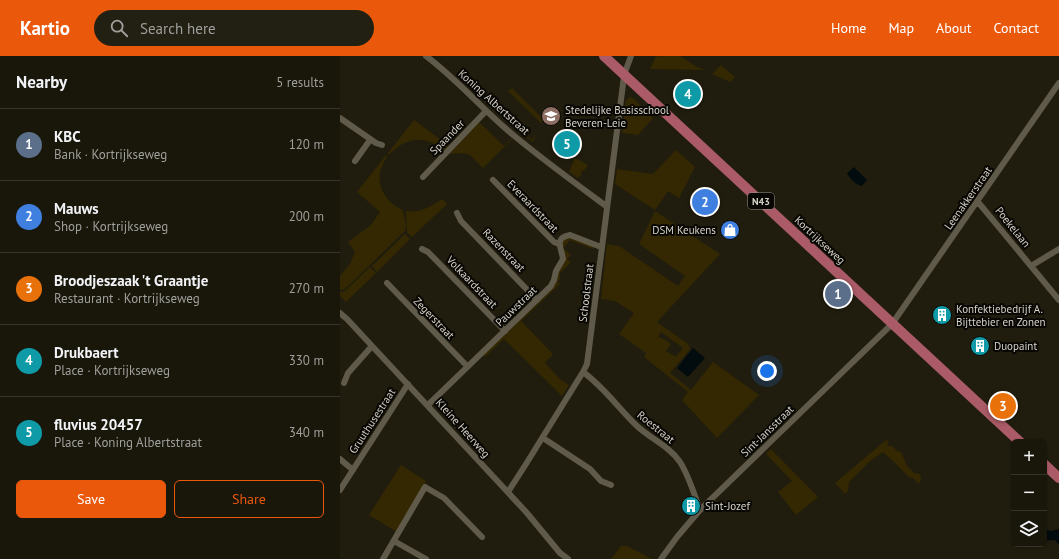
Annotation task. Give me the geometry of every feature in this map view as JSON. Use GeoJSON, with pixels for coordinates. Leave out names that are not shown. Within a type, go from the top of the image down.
{"type":"FeatureCollection","features":[{"type":"Feature","properties":{"kind":"main road","name":"Kortrijkseweg"},"geometry":{"type":"LineString","coordinates":[[604,56],[1017,439]]}},
{"type":"Feature","properties":{"kind":"main road"},"geometry":{"type":"LineString","coordinates":[[1047,467],[1059,478]]}},
{"type":"Feature","properties":{"kind":"street","name":"Koning Albertstraat"},"geometry":{"type":"LineString","coordinates":[[426,56],[458,82],[486,111],[512,134],[606,206]]}},
{"type":"Feature","properties":{"kind":"street","name":"Schoolstraat"},"geometry":{"type":"LineString","coordinates":[[508,492],[583,372],[588,355],[624,75],[631,56]]}},
{"type":"Feature","properties":{"kind":"street","name":"Leenakkerstraat"},"geometry":{"type":"LineString","coordinates":[[892,324],[978,202],[1059,83]]}},
{"type":"Feature","properties":{"kind":"street","name":"Spaander"},"geometry":{"type":"LineString","coordinates":[[423,177],[486,111]]}},
{"type":"Feature","properties":{"kind":"street"},"geometry":{"type":"LineString","coordinates":[[340,118],[370,140],[382,145]]}},
{"type":"Feature","properties":{"kind":"street"},"geometry":{"type":"LineString","coordinates":[[355,161],[370,140]]}},
{"type":"Feature","properties":{"kind":"street","name":"Everaardstraat"},"geometry":{"type":"LineString","coordinates":[[493,180],[554,242],[559,244]]}},
{"type":"Feature","properties":{"kind":"street","name":"Poekelaan"},"geometry":{"type":"LineString","coordinates":[[978,202],[1059,300]]}},
{"type":"Feature","properties":{"kind":"street","name":"Razenstraat"},"geometry":{"type":"LineString","coordinates":[[458,214],[461,221],[537,300]]}},
{"type":"Feature","properties":{"kind":"street"},"geometry":{"type":"LineString","coordinates":[[559,244],[565,237],[570,235],[601,247]]}},
{"type":"Feature","properties":{"kind":"street","name":"Pauwstraat"},"geometry":{"type":"LineString","coordinates":[[428,405],[552,284],[563,256],[559,244]]}},
{"type":"Feature","properties":{"kind":"street","name":"Volkaardstraat"},"geometry":{"type":"LineString","coordinates":[[422,249],[428,252],[505,331]]}},
{"type":"Feature","properties":{"kind":"street"},"geometry":{"type":"LineString","coordinates":[[1031,266],[1059,249]]}},
{"type":"Feature","properties":{"kind":"street","name":"Zegerstraat"},"geometry":{"type":"LineString","coordinates":[[387,283],[467,366]]}},
{"type":"Feature","properties":{"kind":"street","name":"Kleine Heerweg"},"geometry":{"type":"LineString","coordinates":[[340,313],[428,405],[508,492],[560,553],[568,559]]}},
{"type":"Feature","properties":{"kind":"street","name":"Sint-Jansstraat"},"geometry":{"type":"LineString","coordinates":[[661,559],[700,510],[892,324]]}},
{"type":"Feature","properties":{"kind":"street"},"geometry":{"type":"LineString","coordinates":[[344,383],[348,373],[372,346]]}},
{"type":"Feature","properties":{"kind":"street","name":"Roestraat"},"geometry":{"type":"LineString","coordinates":[[583,372],[594,379],[636,425],[652,439],[665,447],[679,461],[686,473],[700,510]]}},
{"type":"Feature","properties":{"kind":"street","name":"Gruuthusestraat"},"geometry":{"type":"LineString","coordinates":[[340,490],[408,384]]}},
{"type":"Feature","properties":{"kind":"street"},"geometry":{"type":"LineString","coordinates":[[543,438],[590,469],[601,481],[611,485]]}},
{"type":"Feature","properties":{"kind":"street"},"geometry":{"type":"LineString","coordinates":[[340,459],[352,470]]}},
{"type":"Feature","properties":{"kind":"street"},"geometry":{"type":"LineString","coordinates":[[384,559],[424,487],[444,498],[482,537]]}},
{"type":"Feature","properties":{"kind":"street"},"geometry":{"type":"LineString","coordinates":[[394,541],[426,559]]}},
{"type":"Feature","properties":{"kind":"shaded area"},"geometry":{"type":"Polygon","coordinates":[[[656,56],[680,56],[697,67],[706,70],[650,69],[656,56]]]}},
{"type":"Feature","properties":{"kind":"shaded area"},"geometry":{"type":"Polygon","coordinates":[[[721,65],[735,77],[730,82],[712,74],[721,65]]]}},
{"type":"Feature","properties":{"kind":"shaded area"},"geometry":{"type":"Polygon","coordinates":[[[512,88],[544,120],[541,123],[508,91],[512,88]]]}},
{"type":"Feature","properties":{"kind":"shaded area"},"geometry":{"type":"Polygon","coordinates":[[[630,97],[634,99],[653,118],[638,135],[622,133],[626,100],[630,97]]]}},
{"type":"Feature","properties":{"kind":"shaded area"},"geometry":{"type":"Polygon","coordinates":[[[500,100],[497,106],[532,140],[535,134],[533,142],[493,109],[500,100]]]}},
{"type":"Feature","properties":{"kind":"shaded area"},"geometry":{"type":"Polygon","coordinates":[[[414,120],[445,143],[448,147],[444,151],[430,142],[416,140],[402,144],[389,155],[388,153],[414,120]]]}},
{"type":"Feature","properties":{"kind":"shaded area"},"geometry":{"type":"Polygon","coordinates":[[[479,122],[504,146],[512,139],[483,168],[470,155],[464,153],[449,154],[479,122]]]}},
{"type":"Feature","properties":{"kind":"shaded area"},"geometry":{"type":"Polygon","coordinates":[[[676,150],[695,167],[679,198],[668,191],[655,210],[615,184],[617,169],[653,174],[676,150]]]}},
{"type":"Feature","properties":{"kind":"shaded area"},"geometry":{"type":"Polygon","coordinates":[[[386,155],[387,157],[380,172],[380,184],[388,200],[403,210],[406,226],[405,231],[344,290],[340,289],[340,276],[350,264],[355,252],[348,242],[371,225],[380,212],[357,192],[386,155]]]}},
{"type":"Feature","properties":{"kind":"shaded area"},"geometry":{"type":"Polygon","coordinates":[[[575,158],[588,165],[584,171],[582,170],[582,174],[578,178],[569,172],[575,158]]]}},
{"type":"Feature","properties":{"kind":"shaded area"},"geometry":{"type":"Polygon","coordinates":[[[854,167],[867,180],[862,186],[853,181],[847,173],[854,167]]]}},
{"type":"Feature","properties":{"kind":"shaded area"},"geometry":{"type":"Polygon","coordinates":[[[442,199],[447,204],[412,237],[407,232],[406,211],[425,209],[442,199]]]}},
{"type":"Feature","properties":{"kind":"shaded area"},"geometry":{"type":"Polygon","coordinates":[[[655,211],[720,254],[657,322],[688,344],[690,349],[670,373],[691,390],[713,362],[759,395],[717,438],[682,400],[688,392],[644,357],[646,353],[619,334],[634,313],[615,301],[601,299],[607,244],[619,246],[678,286],[685,276],[639,244],[655,211]],[[661,332],[658,337],[671,344],[666,351],[676,357],[683,348],[661,332]]]}},
{"type":"Feature","properties":{"kind":"shaded area"},"geometry":{"type":"Polygon","coordinates":[[[405,234],[410,239],[377,272],[372,266],[405,234]]]}},
{"type":"Feature","properties":{"kind":"shaded area"},"geometry":{"type":"Polygon","coordinates":[[[566,238],[570,238],[594,247],[593,249],[570,240],[563,248],[571,255],[567,259],[571,262],[560,273],[560,279],[558,282],[560,284],[521,321],[553,354],[545,363],[560,379],[569,385],[562,396],[504,339],[485,357],[483,355],[551,289],[563,250],[562,242],[566,238]]]}},
{"type":"Feature","properties":{"kind":"shaded area"},"geometry":{"type":"Polygon","coordinates":[[[370,267],[376,273],[346,302],[340,296],[340,291],[345,291],[370,267]]]}},
{"type":"Feature","properties":{"kind":"shaded area"},"geometry":{"type":"Polygon","coordinates":[[[693,348],[705,358],[688,377],[677,368],[693,348]]]}},
{"type":"Feature","properties":{"kind":"shaded area"},"geometry":{"type":"Polygon","coordinates":[[[886,440],[889,442],[887,444],[888,446],[892,446],[897,451],[901,452],[907,466],[914,473],[920,474],[921,479],[919,484],[912,477],[910,478],[883,452],[870,461],[849,482],[848,491],[845,494],[835,483],[886,440]]]}},
{"type":"Feature","properties":{"kind":"shaded area"},"geometry":{"type":"Polygon","coordinates":[[[771,449],[818,497],[796,515],[778,492],[792,481],[766,454],[771,449]]]}},
{"type":"Feature","properties":{"kind":"shaded area"},"geometry":{"type":"Polygon","coordinates":[[[401,465],[426,481],[397,532],[369,515],[401,465]]]}},
{"type":"Feature","properties":{"kind":"shaded area"},"geometry":{"type":"Polygon","coordinates":[[[1059,529],[1059,545],[1055,540],[1047,541],[1047,530],[1051,531],[1059,529]]]}},
{"type":"Feature","properties":{"kind":"shaded area"},"geometry":{"type":"Polygon","coordinates":[[[621,546],[627,546],[652,559],[611,559],[621,546]]]}},
{"type":"Feature","properties":{"kind":"place","name":"Drukbaert"},"geometry":{"type":"Point","coordinates":[688,94]}},
{"type":"Feature","properties":{"kind":"place","name":"Stedelijke Basisschool Beveren-Leie"},"geometry":{"type":"Point","coordinates":[551,116]}},
{"type":"Feature","properties":{"kind":"place","name":"fluvius 20457"},"geometry":{"type":"Point","coordinates":[567,144]}},
{"type":"Feature","properties":{"kind":"place","name":"Mauws"},"geometry":{"type":"Point","coordinates":[705,202]}},
{"type":"Feature","properties":{"kind":"place","name":"DSM Keukens"},"geometry":{"type":"Point","coordinates":[730,230]}},
{"type":"Feature","properties":{"kind":"place","name":"KBC"},"geometry":{"type":"Point","coordinates":[838,294]}},
{"type":"Feature","properties":{"kind":"place","name":"Konfektiebedrijf A. Bijttebier en Zonen"},"geometry":{"type":"Point","coordinates":[942,315]}},
{"type":"Feature","properties":{"kind":"place","name":"Duopaint"},"geometry":{"type":"Point","coordinates":[980,346]}},
{"type":"Feature","properties":{"kind":"place","name":"Broodjeszaak 't Graantje"},"geometry":{"type":"Point","coordinates":[1003,406]}},
{"type":"Feature","properties":{"kind":"place","name":"Sint-Jozef"},"geometry":{"type":"Point","coordinates":[691,506]}}]}
